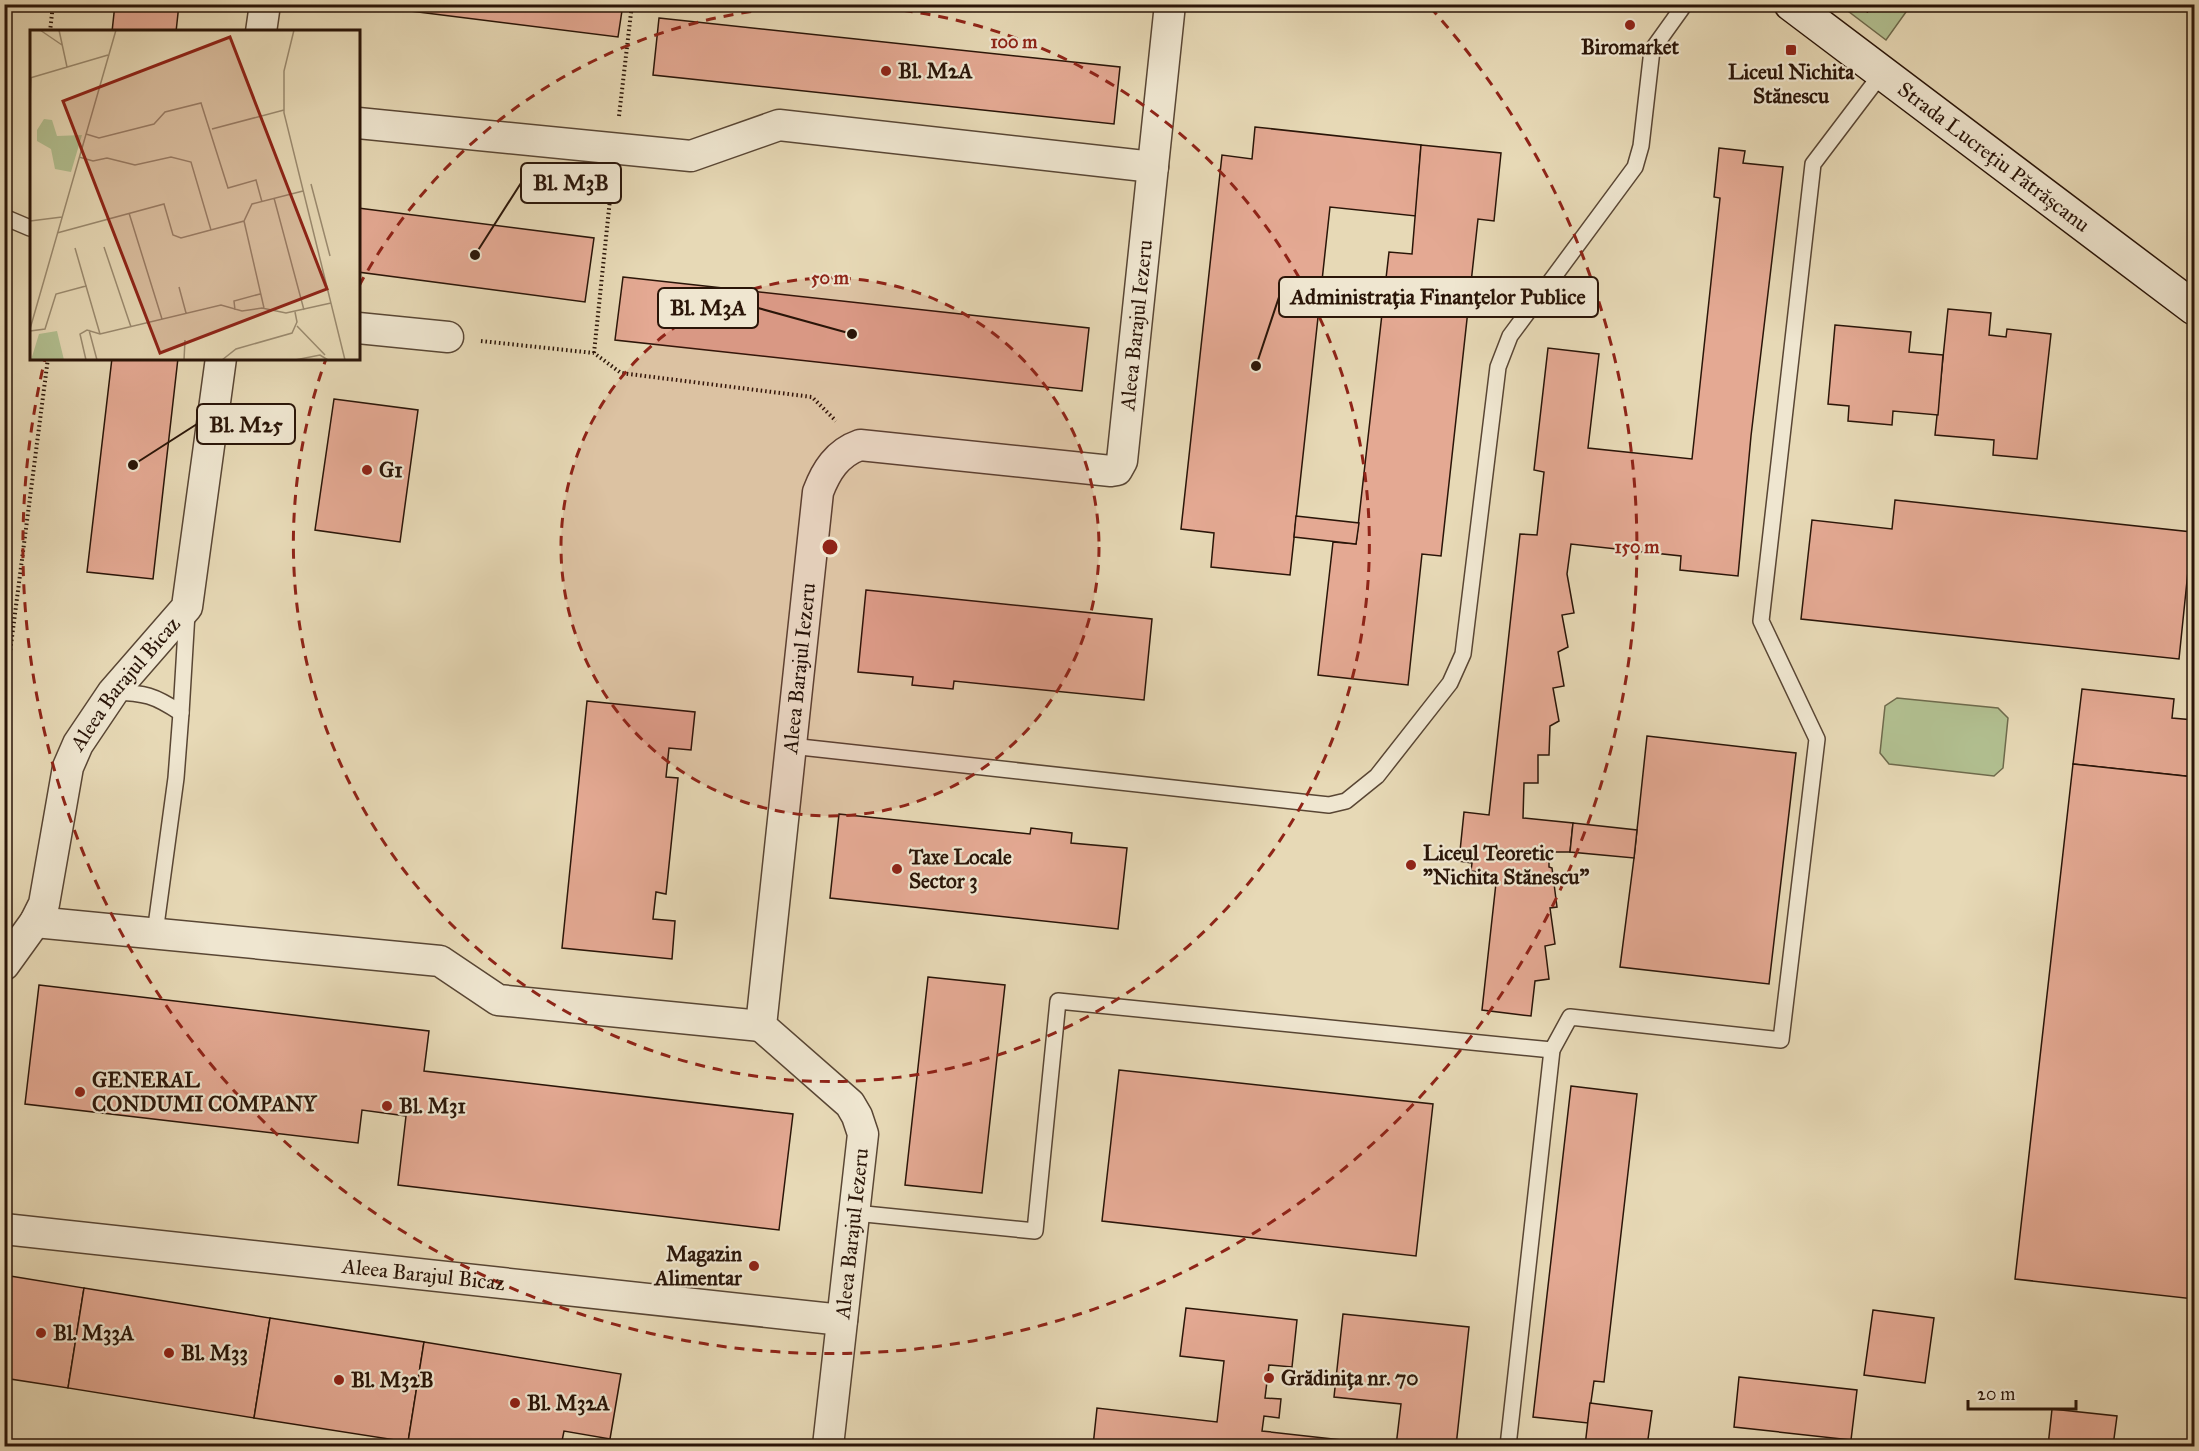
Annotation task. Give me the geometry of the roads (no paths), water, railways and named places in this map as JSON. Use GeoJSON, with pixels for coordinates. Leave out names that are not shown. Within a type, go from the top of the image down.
{"type":"FeatureCollection","features":[{"type":"Feature","properties":{"kind":"main road","name":"Strada Lucrețiu Pătrășcanu"},"geometry":{"type":"LineString","coordinates":[[1791,4],[2194,308]]}},
{"type":"Feature","properties":{"kind":"street"},"geometry":{"type":"LineString","coordinates":[[261,30],[265,4]]}},
{"type":"Feature","properties":{"kind":"street","name":"Aleea Barajul Iezeru"},"geometry":{"type":"LineString","coordinates":[[828,1446],[863,1134],[850,1104],[761,1026],[818,492],[824,475],[837,459],[849,449],[860,445],[1117,470],[1122,461],[1170,4]]}},
{"type":"Feature","properties":{"kind":"street"},"geometry":{"type":"LineString","coordinates":[[360,123],[691,156],[779,125],[1153,167]]}},
{"type":"Feature","properties":{"kind":"street"},"geometry":{"type":"LineString","coordinates":[[360,328],[448,337]]}},
{"type":"Feature","properties":{"kind":"street","name":"Aleea Barajul Bicaz"},"geometry":{"type":"LineString","coordinates":[[4,965],[44,904],[68,767],[78,744],[113,692],[188,607],[221,360]]}},
{"type":"Feature","properties":{"kind":"street"},"geometry":{"type":"LineString","coordinates":[[34,922],[440,961],[498,1000],[761,1026]]}},
{"type":"Feature","properties":{"kind":"street","name":"Aleea Barajul Bicaz"},"geometry":{"type":"LineString","coordinates":[[4,1228],[842,1320]]}},
{"type":"Feature","properties":{"kind":"lane"},"geometry":{"type":"LineString","coordinates":[[790,746],[1329,805],[1346,801],[1362,790],[1377,776],[1450,683],[1457,669],[1463,654],[1498,367],[1502,352],[1510,336],[1635,167],[1641,146],[1652,50],[1685,4]]}},
{"type":"Feature","properties":{"kind":"lane"},"geometry":{"type":"LineString","coordinates":[[1508,1446],[1552,1050],[1570,1017],[1781,1040],[1816,739],[1761,621],[1813,164],[1882,73]]}},
{"type":"Feature","properties":{"kind":"lane"},"geometry":{"type":"LineString","coordinates":[[4,217],[30,228]]}},
{"type":"Feature","properties":{"kind":"lane"},"geometry":{"type":"LineString","coordinates":[[156,933],[176,778],[188,607]]}},
{"type":"Feature","properties":{"kind":"lane"},"geometry":{"type":"LineString","coordinates":[[113,692],[140,693],[159,698],[181,713]]}},
{"type":"Feature","properties":{"kind":"lane"},"geometry":{"type":"LineString","coordinates":[[855,1213],[1035,1231],[1058,1000],[1552,1050]]}},
{"type":"Feature","properties":{"kind":"place","name":"Biromarket"},"geometry":{"type":"Point","coordinates":[1630,25]}},
{"type":"Feature","properties":{"kind":"place","name":"Liceul Nichita Stănescu"},"geometry":{"type":"Point","coordinates":[1791,50]}},
{"type":"Feature","properties":{"kind":"place","name":"Bl. M2A"},"geometry":{"type":"Point","coordinates":[886,71]}},
{"type":"Feature","properties":{"kind":"place","name":"Bl. M3B"},"geometry":{"type":"Point","coordinates":[475,255]}},
{"type":"Feature","properties":{"kind":"place","name":"Bl. M3A"},"geometry":{"type":"Point","coordinates":[852,334]}},
{"type":"Feature","properties":{"kind":"place","name":"Administrația Finanțelor Publice"},"geometry":{"type":"Point","coordinates":[1256,366]}},
{"type":"Feature","properties":{"kind":"place","name":"Bl. M25"},"geometry":{"type":"Point","coordinates":[133,465]}},
{"type":"Feature","properties":{"kind":"place","name":"G1"},"geometry":{"type":"Point","coordinates":[367,470]}},
{"type":"Feature","properties":{"kind":"place","name":"Liceul Teoretic \"Nichita Stănescu\""},"geometry":{"type":"Point","coordinates":[1411,865]}},
{"type":"Feature","properties":{"kind":"place","name":"Taxe Locale Sector 3"},"geometry":{"type":"Point","coordinates":[897,869]}},
{"type":"Feature","properties":{"kind":"place","name":"GENERAL CONDUMI COMPANY"},"geometry":{"type":"Point","coordinates":[80,1092]}},
{"type":"Feature","properties":{"kind":"place","name":"Bl. M31"},"geometry":{"type":"Point","coordinates":[387,1106]}},
{"type":"Feature","properties":{"kind":"place","name":"Magazin Alimentar"},"geometry":{"type":"Point","coordinates":[754,1266]}},
{"type":"Feature","properties":{"kind":"place","name":"Bl. M33A"},"geometry":{"type":"Point","coordinates":[41,1333]}},
{"type":"Feature","properties":{"kind":"place","name":"Bl. M33"},"geometry":{"type":"Point","coordinates":[169,1353]}},
{"type":"Feature","properties":{"kind":"place","name":"Grădiniţa nr. 70"},"geometry":{"type":"Point","coordinates":[1269,1378]}},
{"type":"Feature","properties":{"kind":"place","name":"Bl. M32B"},"geometry":{"type":"Point","coordinates":[339,1380]}},
{"type":"Feature","properties":{"kind":"place","name":"Bl. M32A"},"geometry":{"type":"Point","coordinates":[515,1403]}}]}
